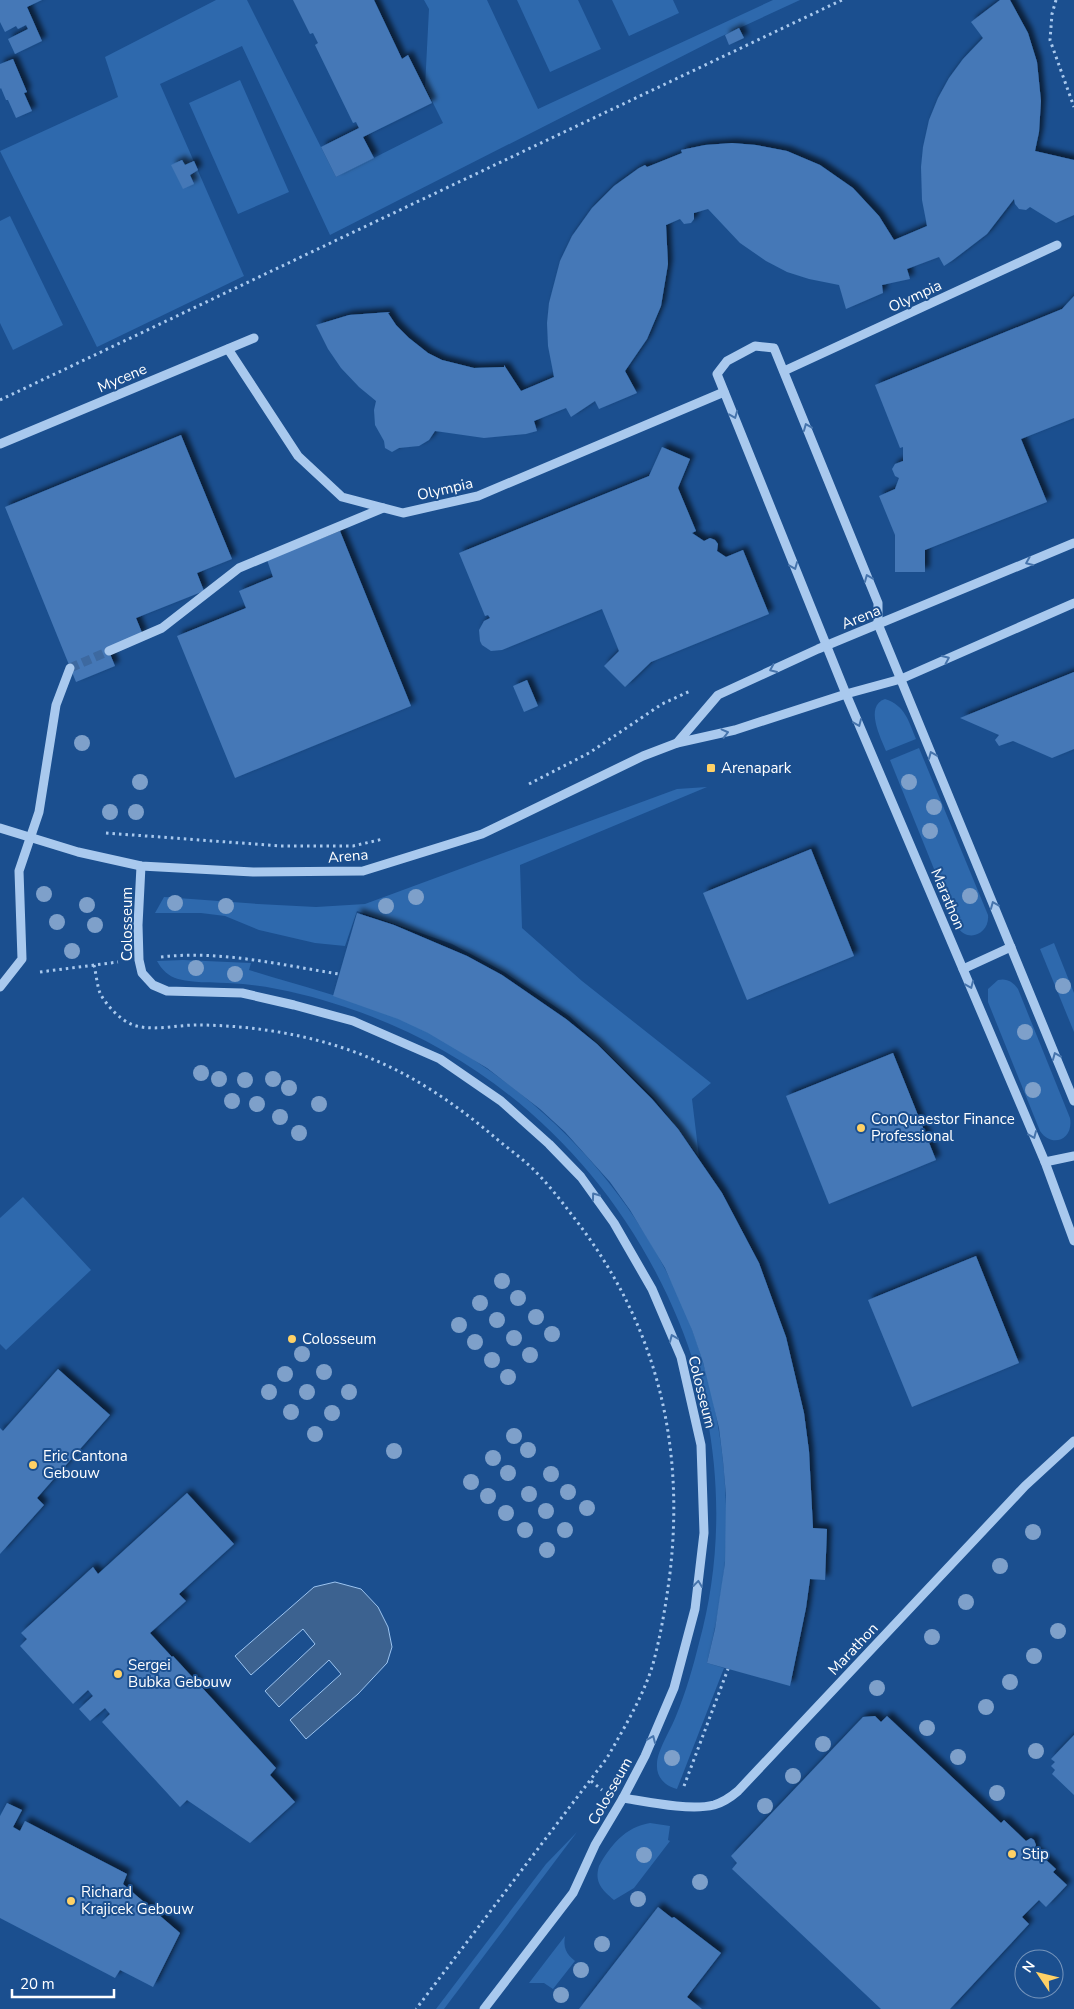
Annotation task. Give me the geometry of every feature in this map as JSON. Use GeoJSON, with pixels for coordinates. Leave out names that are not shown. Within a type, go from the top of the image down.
{"type":"FeatureCollection","features":[{"type":"Feature","properties":{"kind":"street","name":"Olympia"},"geometry":{"type":"LineString","coordinates":[[784,371],[1057,245]]}},
{"type":"Feature","properties":{"kind":"street","name":"Mycene"},"geometry":{"type":"LineString","coordinates":[[0,444],[254,338]]}},
{"type":"Feature","properties":{"kind":"street"},"geometry":{"type":"LineString","coordinates":[[826,646],[717,374],[727,361],[756,346],[774,348],[784,371],[878,602],[878,624],[1074,1101]]}},
{"type":"Feature","properties":{"kind":"street","name":"Olympia"},"geometry":{"type":"LineString","coordinates":[[228,349],[298,456],[342,497],[403,513],[478,496],[724,392]]}},
{"type":"Feature","properties":{"kind":"street"},"geometry":{"type":"LineString","coordinates":[[109,651],[162,628],[239,568],[384,508]]}},
{"type":"Feature","properties":{"kind":"street","name":"Arena"},"geometry":{"type":"LineString","coordinates":[[678,743],[718,694],[826,646],[1074,543]]}},
{"type":"Feature","properties":{"kind":"street","name":"Arena"},"geometry":{"type":"LineString","coordinates":[[0,828],[78,852],[141,866],[253,872],[363,871],[482,834],[643,756],[678,743],[735,730],[846,694],[901,680],[1074,603]]}},
{"type":"Feature","properties":{"kind":"street","name":"Marathon"},"geometry":{"type":"LineString","coordinates":[[826,646],[1045,1162],[1074,1241]]}},
{"type":"Feature","properties":{"kind":"street"},"geometry":{"type":"LineString","coordinates":[[0,987],[22,959],[19,871],[39,812],[56,705],[70,668]]}},
{"type":"Feature","properties":{"kind":"street","name":"Colosseum"},"geometry":{"type":"LineString","coordinates":[[141,866],[138,925],[140,960],[142,973],[153,985],[167,991],[242,993],[294,1004],[353,1021],[440,1060],[501,1101],[549,1144],[581,1177],[614,1223],[652,1289],[681,1357],[701,1444],[704,1533],[695,1609],[674,1688],[645,1756],[595,1845],[573,1893],[484,2009]]}},
{"type":"Feature","properties":{"kind":"street"},"geometry":{"type":"LineString","coordinates":[[963,969],[1012,947]]}},
{"type":"Feature","properties":{"kind":"street"},"geometry":{"type":"LineString","coordinates":[[1045,1162],[1074,1156]]}},
{"type":"Feature","properties":{"kind":"street","name":"Marathon"},"geometry":{"type":"LineString","coordinates":[[623,1798],[698,1807],[714,1805],[728,1800],[1025,1486],[1074,1441]]}},
{"type":"Feature","properties":{"kind":"path"},"geometry":{"type":"LineString","coordinates":[[0,400],[842,0]]}},
{"type":"Feature","properties":{"kind":"path"},"geometry":{"type":"LineString","coordinates":[[1056,0],[1052,14],[1050,40],[1074,107]]}},
{"type":"Feature","properties":{"kind":"path"},"geometry":{"type":"LineString","coordinates":[[522,787],[589,753],[662,704],[697,688]]}},
{"type":"Feature","properties":{"kind":"path"},"geometry":{"type":"LineString","coordinates":[[102,832],[282,846],[353,846],[390,837]]}},
{"type":"Feature","properties":{"kind":"path"},"geometry":{"type":"LineString","coordinates":[[9,976],[94,965],[202,955],[238,958],[339,974]]}},
{"type":"Feature","properties":{"kind":"path"},"geometry":{"type":"LineString","coordinates":[[94,965],[100,993],[121,1018],[130,1024],[145,1026],[200,1025],[283,1032],[345,1049],[377,1061],[408,1076],[474,1120],[533,1169],[551,1188],[589,1238],[617,1282],[635,1317],[653,1364],[666,1413],[674,1465],[675,1505],[673,1545],[666,1606],[652,1666],[631,1715],[607,1758],[416,2009]]}},
{"type":"Feature","properties":{"kind":"path"},"geometry":{"type":"LineString","coordinates":[[676,1805],[728,1669]]}},
{"type":"Feature","properties":{"kind":"shaded area"},"geometry":{"type":"Polygon","coordinates":[[[216,0],[247,0],[336,177],[443,123],[425,87],[429,9],[424,0],[487,0],[538,109],[773,0],[800,0],[720,37],[330,235],[242,46],[160,84],[244,276],[97,347],[0,151],[118,97],[105,57],[216,0]]]}},
{"type":"Feature","properties":{"kind":"shaded area"},"geometry":{"type":"Polygon","coordinates":[[[517,0],[578,0],[601,49],[550,72],[517,0]]]}},
{"type":"Feature","properties":{"kind":"shaded area"},"geometry":{"type":"Polygon","coordinates":[[[612,0],[673,0],[679,13],[629,36],[612,0]]]}},
{"type":"Feature","properties":{"kind":"shaded area"},"geometry":{"type":"Polygon","coordinates":[[[240,80],[289,192],[238,214],[189,103],[240,80]]]}},
{"type":"Feature","properties":{"kind":"shaded area"},"geometry":{"type":"Polygon","coordinates":[[[10,216],[63,325],[13,350],[0,323],[0,221],[10,216]]]}},
{"type":"Feature","properties":{"kind":"shaded area"},"geometry":{"type":"Polygon","coordinates":[[[885,699],[902,710],[916,739],[886,751],[878,731],[875,715],[879,703],[885,699]]]}},
{"type":"Feature","properties":{"kind":"shaded area"},"geometry":{"type":"Polygon","coordinates":[[[919,748],[988,915],[988,922],[982,932],[977,934],[966,935],[957,926],[890,760],[919,748]]]}},
{"type":"Feature","properties":{"kind":"shaded area"},"geometry":{"type":"Polygon","coordinates":[[[707,787],[520,865],[522,928],[582,981],[711,1083],[692,1099],[699,1157],[654,1098],[569,1016],[504,972],[452,944],[357,911],[345,946],[315,943],[259,930],[225,916],[201,913],[155,913],[164,897],[316,907],[365,904],[677,789],[707,787]]]}},
{"type":"Feature","properties":{"kind":"shaded area"},"geometry":{"type":"Polygon","coordinates":[[[1054,943],[1074,993],[1074,1032],[1040,949],[1054,943]]]}},
{"type":"Feature","properties":{"kind":"shaded area"},"geometry":{"type":"Polygon","coordinates":[[[183,960],[251,963],[249,970],[388,1014],[431,1034],[500,1078],[561,1130],[614,1189],[657,1254],[690,1324],[713,1399],[725,1478],[725,1561],[718,1613],[707,1663],[724,1668],[677,1789],[669,1786],[660,1777],[657,1769],[658,1759],[686,1689],[708,1603],[714,1563],[715,1481],[711,1440],[704,1400],[693,1360],[679,1322],[653,1268],[623,1217],[587,1170],[546,1127],[502,1089],[453,1056],[401,1029],[333,1003],[269,987],[235,983],[193,982],[178,979],[166,972],[157,961],[183,960]]]}},
{"type":"Feature","properties":{"kind":"shaded area"},"geometry":{"type":"Polygon","coordinates":[[[998,980],[1009,981],[1018,989],[1070,1118],[1069,1131],[1061,1139],[1050,1140],[1040,1131],[988,1002],[988,989],[998,980]]]}},
{"type":"Feature","properties":{"kind":"shaded area"},"geometry":{"type":"Polygon","coordinates":[[[23,1197],[91,1270],[6,1350],[0,1344],[0,1218],[23,1197]]]}},
{"type":"Feature","properties":{"kind":"shaded area"},"geometry":{"type":"Polygon","coordinates":[[[335,1582],[361,1589],[378,1607],[388,1627],[392,1647],[387,1663],[358,1694],[306,1739],[290,1720],[341,1674],[329,1660],[279,1707],[265,1691],[315,1644],[303,1629],[251,1675],[235,1656],[314,1587],[335,1582]]]}},
{"type":"Feature","properties":{"kind":"shaded area"},"geometry":{"type":"Polygon","coordinates":[[[650,1823],[670,1826],[668,1840],[670,1841],[634,1888],[614,1900],[606,1893],[598,1881],[599,1866],[619,1838],[641,1825],[650,1823]]]}},
{"type":"Feature","properties":{"kind":"shaded area"},"geometry":{"type":"Polygon","coordinates":[[[577,1832],[444,2009],[436,2009],[546,1864],[577,1832]]]}},
{"type":"Feature","properties":{"kind":"shaded area"},"geometry":{"type":"Polygon","coordinates":[[[565,1936],[564,1944],[566,1950],[575,1961],[553,1989],[544,1983],[529,1983],[565,1936]]]}},
{"type":"Feature","properties":{"kind":"building"},"geometry":{"type":"Polygon","coordinates":[[[0,0],[42,0],[27,7],[42,41],[15,54],[8,39],[28,29],[26,25],[18,29],[16,26],[5,32],[0,22],[0,0]]]}},
{"type":"Feature","properties":{"kind":"building"},"geometry":{"type":"Polygon","coordinates":[[[293,0],[374,0],[402,59],[408,55],[432,103],[363,137],[374,158],[336,177],[321,147],[359,128],[356,122],[353,123],[315,45],[318,43],[313,33],[310,34],[293,0]]]}},
{"type":"Feature","properties":{"kind":"building"},"geometry":{"type":"Polygon","coordinates":[[[1000,0],[1010,0],[1028,33],[1037,62],[1041,101],[1039,132],[1035,151],[1074,160],[1074,215],[1056,223],[1030,207],[1026,210],[1019,209],[1014,199],[987,234],[944,266],[939,257],[907,269],[910,279],[882,285],[883,293],[846,309],[839,285],[787,272],[766,261],[740,243],[708,209],[694,213],[694,219],[691,223],[684,224],[680,219],[666,225],[668,264],[661,306],[647,339],[625,371],[637,393],[599,409],[595,401],[571,417],[566,408],[534,421],[537,431],[526,434],[484,438],[435,431],[429,440],[419,446],[399,448],[392,452],[385,448],[384,441],[375,425],[374,410],[376,401],[341,368],[328,349],[316,325],[349,315],[390,312],[388,313],[396,325],[409,338],[428,353],[442,360],[474,368],[504,367],[504,365],[521,391],[554,377],[548,346],[547,323],[549,303],[560,261],[572,236],[592,208],[614,186],[639,168],[645,165],[647,167],[682,153],[681,150],[705,145],[732,143],[756,145],[787,151],[820,165],[853,188],[879,216],[894,240],[927,226],[922,200],[921,167],[929,120],[949,78],[963,59],[983,38],[971,22],[1000,0]]]}},
{"type":"Feature","properties":{"kind":"building"},"geometry":{"type":"Polygon","coordinates":[[[739,28],[744,38],[729,45],[725,35],[739,28]]]}},
{"type":"Feature","properties":{"kind":"building"},"geometry":{"type":"Polygon","coordinates":[[[13,59],[27,92],[24,93],[32,111],[16,118],[8,100],[6,100],[0,89],[0,64],[13,59]]]}},
{"type":"Feature","properties":{"kind":"building"},"geometry":{"type":"Polygon","coordinates":[[[182,160],[185,165],[194,161],[198,170],[190,175],[194,184],[183,189],[171,165],[182,160]]]}},
{"type":"Feature","properties":{"kind":"building"},"geometry":{"type":"Polygon","coordinates":[[[1074,296],[1074,418],[1021,439],[1047,502],[925,550],[925,572],[895,572],[895,535],[879,496],[895,489],[899,478],[895,476],[892,469],[895,464],[903,461],[903,447],[900,448],[875,385],[1062,309],[1074,296]]]}},
{"type":"Feature","properties":{"kind":"building"},"geometry":{"type":"Polygon","coordinates":[[[181,435],[232,559],[197,573],[204,591],[136,618],[143,635],[108,649],[115,666],[76,682],[5,507],[181,435]]]}},
{"type":"Feature","properties":{"kind":"building"},"geometry":{"type":"Polygon","coordinates":[[[662,447],[690,459],[678,488],[696,531],[692,533],[704,541],[710,538],[715,540],[718,544],[717,551],[726,557],[743,550],[769,614],[651,662],[625,687],[604,666],[619,651],[602,609],[502,650],[491,651],[482,645],[479,630],[484,621],[490,618],[488,615],[485,616],[459,553],[649,476],[662,447]]]}},
{"type":"Feature","properties":{"kind":"building"},"geometry":{"type":"Polygon","coordinates":[[[340,531],[411,706],[235,778],[177,636],[246,608],[239,591],[273,577],[267,560],[340,531]]]}},
{"type":"Feature","properties":{"kind":"building"},"geometry":{"type":"Polygon","coordinates":[[[1074,672],[1074,749],[1052,758],[1013,741],[999,746],[995,740],[999,735],[960,718],[1074,672]]]}},
{"type":"Feature","properties":{"kind":"building"},"geometry":{"type":"Polygon","coordinates":[[[527,680],[538,706],[524,712],[513,686],[527,680]]]}},
{"type":"Feature","properties":{"kind":"building"},"geometry":{"type":"Polygon","coordinates":[[[811,849],[854,956],[747,1000],[703,893],[811,849]]]}},
{"type":"Feature","properties":{"kind":"building"},"geometry":{"type":"Polygon","coordinates":[[[357,913],[394,925],[467,956],[502,975],[566,1019],[597,1044],[652,1099],[678,1129],[722,1193],[759,1263],[786,1337],[804,1413],[809,1451],[813,1528],[827,1529],[825,1580],[810,1579],[790,1686],[707,1663],[715,1629],[725,1563],[726,1495],[723,1461],[719,1428],[703,1362],[692,1330],[665,1268],[630,1210],[610,1182],[565,1132],[540,1109],[487,1068],[428,1033],[398,1019],[333,996],[357,913]]]}},
{"type":"Feature","properties":{"kind":"building"},"geometry":{"type":"Polygon","coordinates":[[[893,1053],[936,1160],[829,1204],[786,1096],[893,1053]]]}},
{"type":"Feature","properties":{"kind":"building"},"geometry":{"type":"Polygon","coordinates":[[[976,1256],[1019,1363],[912,1407],[868,1300],[976,1256]]]}},
{"type":"Feature","properties":{"kind":"building","name":"Eric Cantona Gebouw"},"geometry":{"type":"Polygon","coordinates":[[[58,1369],[110,1415],[37,1498],[44,1505],[0,1554],[0,1428],[3,1431],[58,1369]]]}},
{"type":"Feature","properties":{"kind":"building","name":"Sergei Bubka Gebouw"},"geometry":{"type":"Polygon","coordinates":[[[187,1493],[234,1544],[179,1594],[186,1601],[150,1633],[276,1768],[270,1775],[295,1802],[250,1843],[187,1800],[180,1807],[102,1722],[110,1714],[105,1708],[90,1721],[79,1709],[93,1696],[88,1690],[73,1704],[20,1646],[27,1639],[21,1633],[93,1567],[98,1574],[187,1493]]]}},
{"type":"Feature","properties":{"kind":"building"},"geometry":{"type":"Polygon","coordinates":[[[875,1716],[881,1722],[887,1716],[1001,1823],[1004,1820],[1026,1841],[1031,1838],[1034,1840],[1036,1845],[1034,1849],[1056,1869],[1053,1872],[1067,1885],[1046,1907],[1039,1900],[1022,1917],[1029,1924],[950,2009],[881,2009],[732,1869],[737,1863],[731,1856],[863,1717],[875,1716]]]}},
{"type":"Feature","properties":{"kind":"building"},"geometry":{"type":"Polygon","coordinates":[[[1074,1735],[1074,1795],[1052,1774],[1055,1770],[1051,1766],[1055,1762],[1051,1759],[1074,1735]]]}},
{"type":"Feature","properties":{"kind":"building","name":"Richard Krajicek Gebouw"},"geometry":{"type":"Polygon","coordinates":[[[7,1803],[22,1810],[13,1827],[20,1831],[25,1821],[127,1874],[123,1884],[180,1933],[153,1987],[120,1970],[115,1978],[0,1918],[0,1816],[7,1803]]]}},
{"type":"Feature","properties":{"kind":"building"},"geometry":{"type":"Polygon","coordinates":[[[658,1907],[721,1953],[687,1997],[702,2009],[579,2009],[658,1907]]]}},
{"type":"Feature","properties":{"kind":"tunnel"},"geometry":{"type":"LineString","coordinates":[[70,668],[109,651]]}},
{"type":"Feature","properties":{"kind":"place","name":"Arenapark"},"geometry":{"type":"Point","coordinates":[711,768]}},
{"type":"Feature","properties":{"kind":"place","name":"ConQuaestor Finance Professional"},"geometry":{"type":"Point","coordinates":[861,1128]}},
{"type":"Feature","properties":{"kind":"place","name":"Colosseum"},"geometry":{"type":"Point","coordinates":[292,1339]}},
{"type":"Feature","properties":{"kind":"place","name":"Eric Cantona Gebouw"},"geometry":{"type":"Point","coordinates":[33,1465]}},
{"type":"Feature","properties":{"kind":"place","name":"Sergei Bubka Gebouw"},"geometry":{"type":"Point","coordinates":[118,1674]}},
{"type":"Feature","properties":{"kind":"place","name":"Stip"},"geometry":{"type":"Point","coordinates":[1012,1854]}},
{"type":"Feature","properties":{"kind":"place","name":"Richard Krajicek Gebouw"},"geometry":{"type":"Point","coordinates":[71,1901]}}]}
